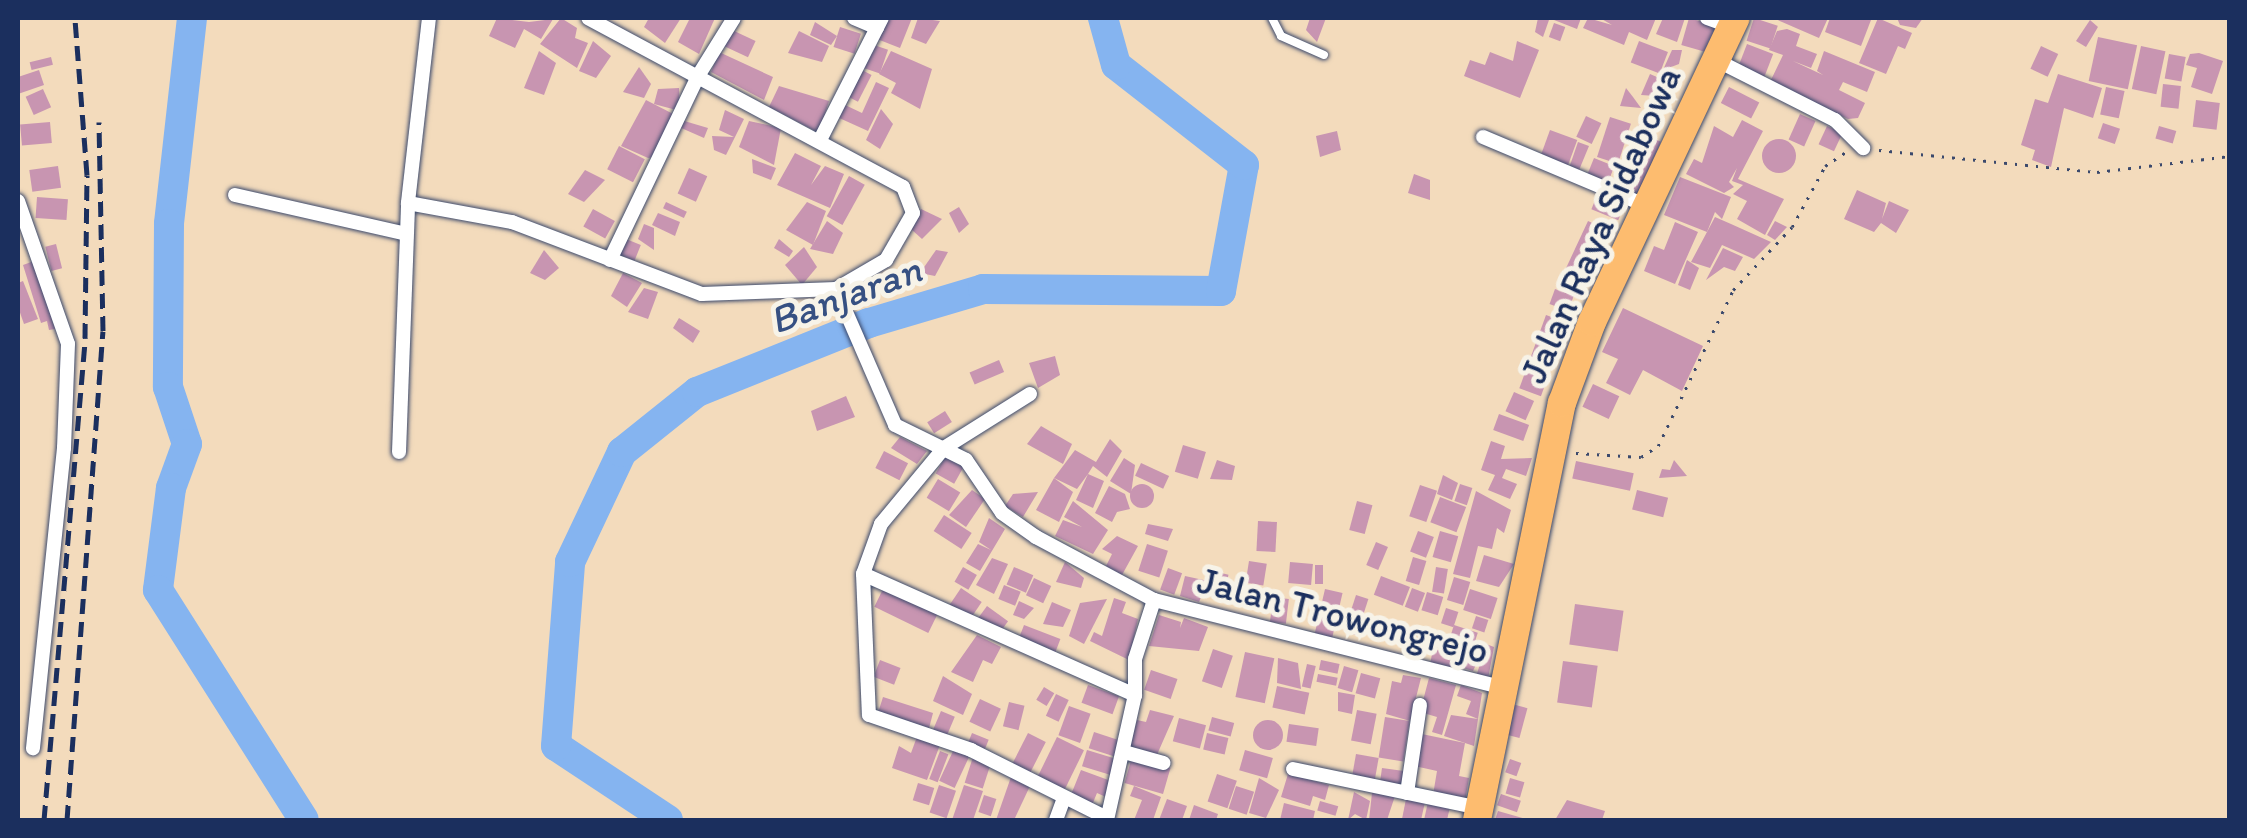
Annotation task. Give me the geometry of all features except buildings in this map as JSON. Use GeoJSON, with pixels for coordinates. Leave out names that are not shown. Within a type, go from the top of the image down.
{"type":"FeatureCollection","features":[{"type":"Feature","properties":{"kind":"highway","name":"Jalan Raya Sidabowa"},"geometry":{"type":"LineString","coordinates":[[1478,814],[1548,450],[1586,334],[1716,60],[1725,21]]}},
{"type":"Feature","properties":{"kind":"street"},"geometry":{"type":"LineString","coordinates":[[399,452],[408,203],[429,18]]}},
{"type":"Feature","properties":{"kind":"street"},"geometry":{"type":"LineString","coordinates":[[408,203],[512,222],[702,294],[839,296],[886,260],[913,205],[904,187],[588,18]]}},
{"type":"Feature","properties":{"kind":"street"},"geometry":{"type":"LineString","coordinates":[[610,260],[698,76],[734,18]]}},
{"type":"Feature","properties":{"kind":"street"},"geometry":{"type":"LineString","coordinates":[[820,140],[879,23],[854,18]]}},
{"type":"Feature","properties":{"kind":"street"},"geometry":{"type":"LineString","coordinates":[[1716,60],[1835,120],[1863,148]]}},
{"type":"Feature","properties":{"kind":"street"},"geometry":{"type":"LineString","coordinates":[[1483,137],[1647,206]]}},
{"type":"Feature","properties":{"kind":"street"},"geometry":{"type":"LineString","coordinates":[[235,195],[406,234]]}},
{"type":"Feature","properties":{"kind":"street"},"geometry":{"type":"LineString","coordinates":[[18,201],[68,344],[64,448],[33,748]]}},
{"type":"Feature","properties":{"kind":"street"},"geometry":{"type":"LineString","coordinates":[[839,296],[895,425],[966,460],[1002,513],[1154,600]]}},
{"type":"Feature","properties":{"kind":"street"},"geometry":{"type":"LineString","coordinates":[[1030,394],[944,448],[881,524],[863,574],[872,719],[971,750],[1107,819]]}},
{"type":"Feature","properties":{"kind":"street"},"geometry":{"type":"LineString","coordinates":[[863,574],[1135,695]]}},
{"type":"Feature","properties":{"kind":"street","name":"Jalan Trowongrejo"},"geometry":{"type":"LineString","coordinates":[[1107,819],[1135,695],[1135,658],[1154,600],[1504,688]]}},
{"type":"Feature","properties":{"kind":"street"},"geometry":{"type":"LineString","coordinates":[[1407,793],[1420,705]]}},
{"type":"Feature","properties":{"kind":"street"},"geometry":{"type":"LineString","coordinates":[[1124,752],[1164,763]]}},
{"type":"Feature","properties":{"kind":"street"},"geometry":{"type":"LineString","coordinates":[[1293,768],[1407,793],[1478,814]]}},
{"type":"Feature","properties":{"kind":"street"},"geometry":{"type":"LineString","coordinates":[[1056,820],[1064,798]]}},
{"type":"Feature","properties":{"kind":"lane"},"geometry":{"type":"LineString","coordinates":[[1272,18],[1282,36],[1324,55]]}},
{"type":"Feature","properties":{"kind":"path"},"geometry":{"type":"LineString","coordinates":[[1548,450],[1628,457],[1652,452],[1700,368],[1733,290],[1792,228],[1825,166],[1863,148],[2097,172],[2230,156]]}},
{"type":"Feature","properties":{"kind":"waterway"},"geometry":{"type":"LineString","coordinates":[[192,18],[169,224],[168,387],[187,444],[171,488],[158,590],[304,820]]}},
{"type":"Feature","properties":{"kind":"waterway","name":"Banjaran"},"geometry":{"type":"LineString","coordinates":[[668,820],[556,746],[570,562],[622,452],[697,392],[869,323],[983,289],[1221,291],[1244,165],[1116,65],[1103,18]]}},
{"type":"Feature","properties":{"kind":"railway"},"geometry":{"type":"LineString","coordinates":[[44,820],[85,338],[87,175],[75,18]]}},
{"type":"Feature","properties":{"kind":"railway"},"geometry":{"type":"LineString","coordinates":[[67,820],[103,331],[99,122]]}}]}
